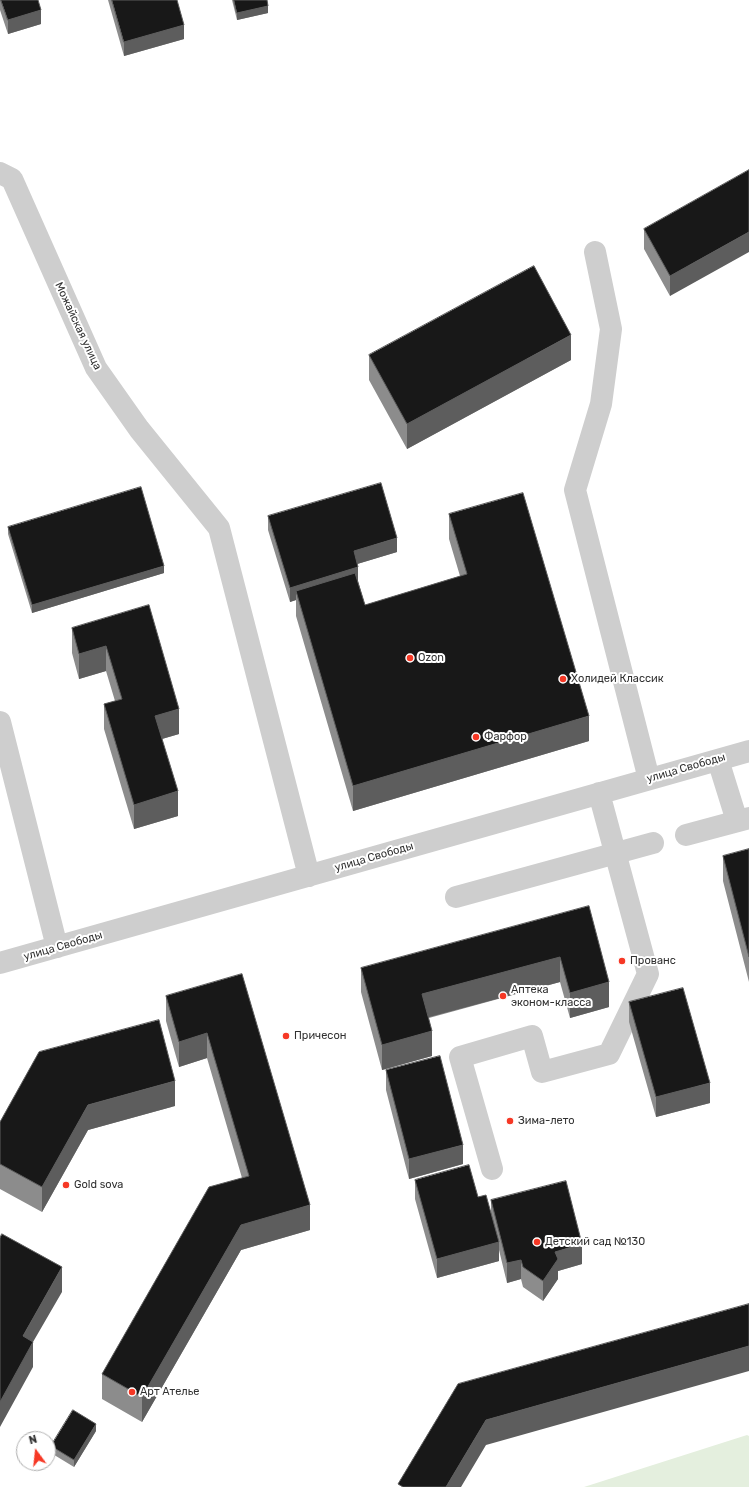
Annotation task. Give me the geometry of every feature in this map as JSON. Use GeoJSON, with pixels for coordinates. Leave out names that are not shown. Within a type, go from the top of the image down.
{"type":"FeatureCollection","features":[{"type":"Feature","properties":{"kind":"street","name":"Можайская улица"},"geometry":{"type":"LineString","coordinates":[[0,173],[12,179],[96,368],[139,429],[219,528],[309,876]]}},
{"type":"Feature","properties":{"kind":"street"},"geometry":{"type":"LineString","coordinates":[[595,252],[611,329],[601,404],[574,490],[649,779]]}},
{"type":"Feature","properties":{"kind":"street"},"geometry":{"type":"LineString","coordinates":[[0,722],[57,947]]}},
{"type":"Feature","properties":{"kind":"street","name":"улица Свободы"},"geometry":{"type":"LineString","coordinates":[[0,964],[749,751]]}},
{"type":"Feature","properties":{"kind":"street"},"geometry":{"type":"LineString","coordinates":[[686,835],[743,819],[718,760]]}},
{"type":"Feature","properties":{"kind":"street"},"geometry":{"type":"LineString","coordinates":[[492,1169],[460,1057],[532,1036],[542,1072],[608,1054],[648,974],[599,793]]}},
{"type":"Feature","properties":{"kind":"street"},"geometry":{"type":"LineString","coordinates":[[456,897],[653,843]]}},
{"type":"Feature","properties":{"kind":"green space"},"geometry":{"type":"Polygon","coordinates":[[[747,1435],[749,1436],[749,1487],[584,1487],[747,1435]]]}},
{"type":"Feature","properties":{"kind":"building"},"geometry":{"type":"Polygon","coordinates":[[[1,0],[38,0],[41,10],[8,20],[1,0]]]}},
{"type":"Feature","properties":{"kind":"building"},"geometry":{"type":"Polygon","coordinates":[[[112,0],[177,0],[184,25],[124,42],[112,0]]]}},
{"type":"Feature","properties":{"kind":"building"},"geometry":{"type":"Polygon","coordinates":[[[234,0],[267,0],[268,6],[237,13],[234,0]]]}},
{"type":"Feature","properties":{"kind":"building"},"geometry":{"type":"Polygon","coordinates":[[[749,170],[749,232],[670,276],[644,229],[749,170]]]}},
{"type":"Feature","properties":{"kind":"building"},"geometry":{"type":"Polygon","coordinates":[[[534,266],[571,335],[407,424],[369,355],[534,266]]]}},
{"type":"Feature","properties":{"kind":"building"},"geometry":{"type":"Polygon","coordinates":[[[381,483],[397,538],[354,551],[358,567],[290,588],[268,516],[381,483]]]}},
{"type":"Feature","properties":{"kind":"building"},"geometry":{"type":"Polygon","coordinates":[[[141,487],[164,566],[32,605],[8,527],[141,487]]]}},
{"type":"Feature","properties":{"kind":"building"},"geometry":{"type":"Polygon","coordinates":[[[523,493],[589,716],[353,786],[296,591],[355,573],[365,605],[467,574],[449,514],[523,493]]]}},
{"type":"Feature","properties":{"kind":"building"},"geometry":{"type":"Polygon","coordinates":[[[149,605],[179,709],[155,716],[178,791],[134,805],[104,704],[122,699],[106,646],[79,654],[72,628],[149,605]]]}},
{"type":"Feature","properties":{"kind":"building"},"geometry":{"type":"Polygon","coordinates":[[[749,849],[749,957],[723,856],[749,849]]]}},
{"type":"Feature","properties":{"kind":"building"},"geometry":{"type":"Polygon","coordinates":[[[589,906],[609,982],[570,993],[560,957],[422,994],[432,1031],[382,1045],[361,968],[589,906]]]}},
{"type":"Feature","properties":{"kind":"building"},"geometry":{"type":"Polygon","coordinates":[[[242,974],[310,1205],[241,1225],[142,1397],[102,1374],[209,1187],[249,1176],[207,1033],[179,1042],[166,996],[242,974]]]}},
{"type":"Feature","properties":{"kind":"building"},"geometry":{"type":"Polygon","coordinates":[[[683,988],[710,1083],[656,1097],[629,1002],[683,988]]]}},
{"type":"Feature","properties":{"kind":"building"},"geometry":{"type":"Polygon","coordinates":[[[159,1020],[175,1081],[88,1105],[42,1187],[0,1164],[0,1122],[39,1052],[159,1020]]]}},
{"type":"Feature","properties":{"kind":"building"},"geometry":{"type":"Polygon","coordinates":[[[440,1056],[463,1145],[409,1159],[386,1070],[440,1056]]]}},
{"type":"Feature","properties":{"kind":"building"},"geometry":{"type":"Polygon","coordinates":[[[469,1165],[478,1197],[486,1195],[499,1242],[437,1259],[415,1180],[469,1165]]]}},
{"type":"Feature","properties":{"kind":"building","name":"Детский сад №130"},"geometry":{"type":"Polygon","coordinates":[[[566,1181],[582,1244],[555,1252],[558,1259],[543,1281],[523,1267],[521,1260],[507,1263],[491,1200],[566,1181]]]}},
{"type":"Feature","properties":{"kind":"building"},"geometry":{"type":"Polygon","coordinates":[[[2,1234],[62,1267],[23,1336],[33,1342],[0,1402],[0,1238],[2,1234]]]}},
{"type":"Feature","properties":{"kind":"building"},"geometry":{"type":"Polygon","coordinates":[[[749,1304],[749,1346],[486,1420],[446,1487],[403,1487],[398,1484],[458,1384],[749,1304]]]}},
{"type":"Feature","properties":{"kind":"building"},"geometry":{"type":"Polygon","coordinates":[[[73,1410],[96,1424],[74,1460],[56,1449],[56,1438],[73,1410]]]}},
{"type":"Feature","properties":{"kind":"place","name":"Ozon"},"geometry":{"type":"Point","coordinates":[410,658]}},
{"type":"Feature","properties":{"kind":"place","name":"Холидей Классик"},"geometry":{"type":"Point","coordinates":[563,679]}},
{"type":"Feature","properties":{"kind":"place","name":"Фарфор"},"geometry":{"type":"Point","coordinates":[476,737]}},
{"type":"Feature","properties":{"kind":"place","name":"Прованс"},"geometry":{"type":"Point","coordinates":[622,961]}},
{"type":"Feature","properties":{"kind":"place","name":"Аптека эконом-класса"},"geometry":{"type":"Point","coordinates":[503,996]}},
{"type":"Feature","properties":{"kind":"place","name":"Причесон"},"geometry":{"type":"Point","coordinates":[286,1036]}},
{"type":"Feature","properties":{"kind":"place","name":"Зима-лето"},"geometry":{"type":"Point","coordinates":[510,1121]}},
{"type":"Feature","properties":{"kind":"place","name":"Gold sova"},"geometry":{"type":"Point","coordinates":[66,1185]}},
{"type":"Feature","properties":{"kind":"place","name":"Детский сад №130"},"geometry":{"type":"Point","coordinates":[537,1242]}},
{"type":"Feature","properties":{"kind":"place","name":"Арт Ателье"},"geometry":{"type":"Point","coordinates":[132,1392]}}]}
